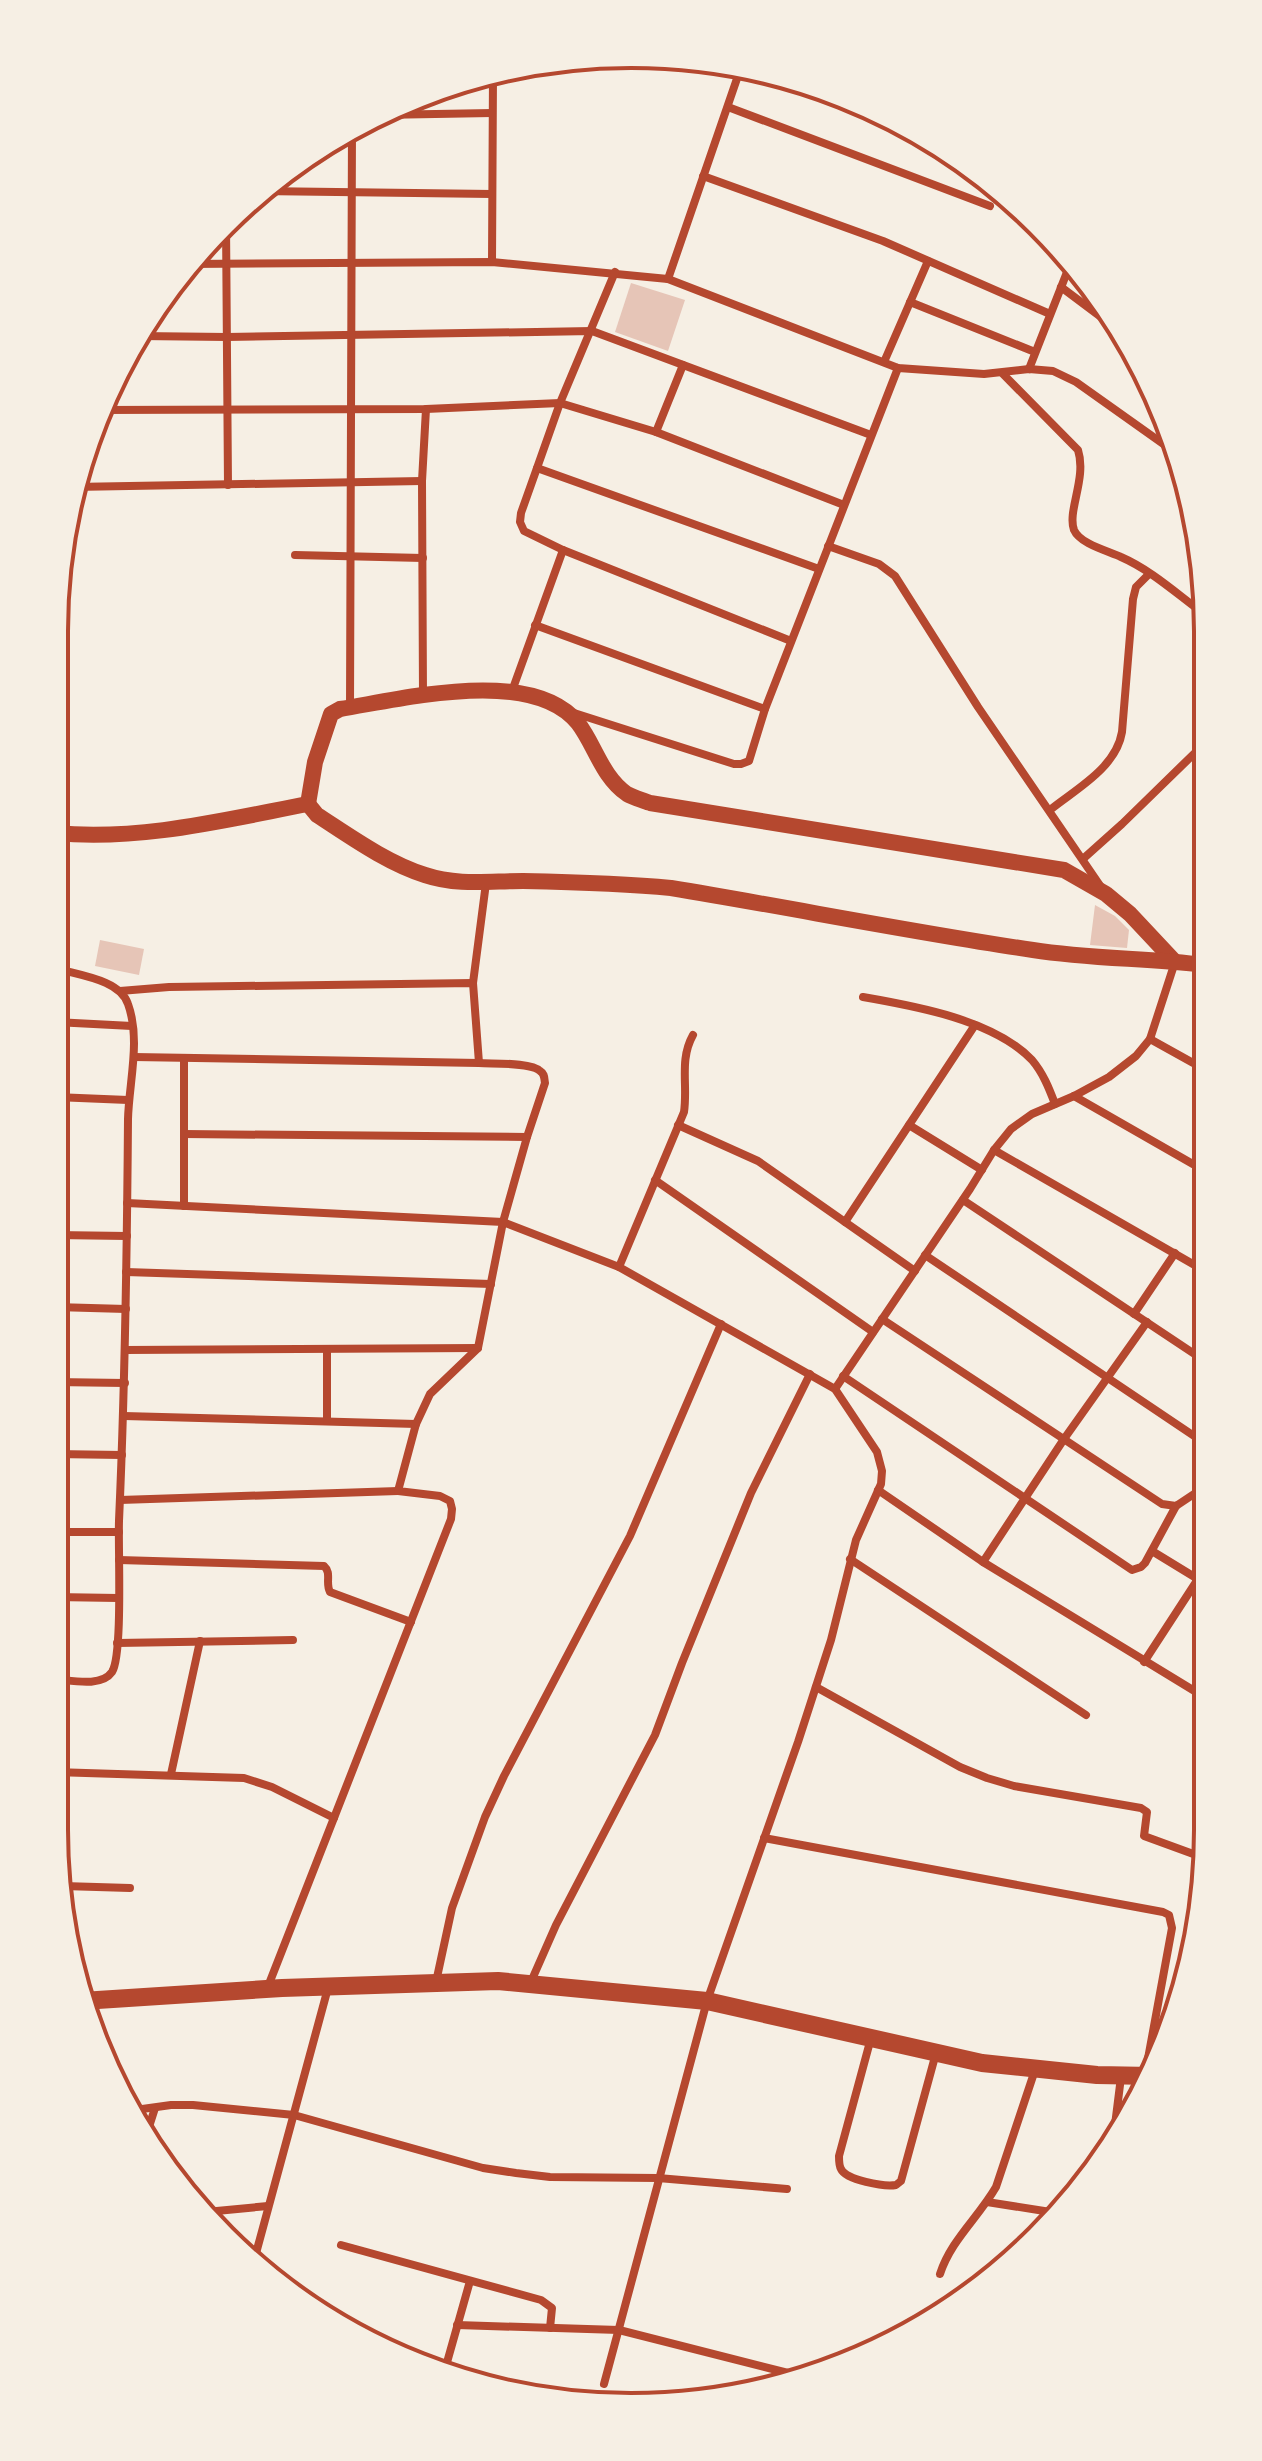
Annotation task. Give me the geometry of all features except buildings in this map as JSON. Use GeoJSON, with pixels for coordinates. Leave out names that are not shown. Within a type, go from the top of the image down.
{"type":"FeatureCollection","features":[{"type":"Feature","properties":{"kind":"main road"},"geometry":{"type":"LineString","coordinates":[[1175,962],[1130,914],[1106,894],[1064,870],[650,803],[628,794],[611,779],[581,727],[568,711],[548,700],[512,691],[468,691],[350,707],[331,714],[315,762],[308,804],[317,815],[395,863],[426,875],[464,884],[504,881],[611,882],[671,888],[1034,950],[1102,959],[1194,964]]}},
{"type":"Feature","properties":{"kind":"main road"},"geometry":{"type":"LineString","coordinates":[[68,834],[158,831],[308,804]]}},
{"type":"Feature","properties":{"kind":"main road"},"geometry":{"type":"LineString","coordinates":[[94,2000],[498,1981],[707,2001],[982,2063],[1036,2070],[1137,2076]]}},
{"type":"Feature","properties":{"kind":"street"},"geometry":{"type":"LineString","coordinates":[[668,279],[737,78]]}},
{"type":"Feature","properties":{"kind":"street"},"geometry":{"type":"LineString","coordinates":[[492,262],[493,85]]}},
{"type":"Feature","properties":{"kind":"street"},"geometry":{"type":"LineString","coordinates":[[728,107],[990,206]]}},
{"type":"Feature","properties":{"kind":"street"},"geometry":{"type":"LineString","coordinates":[[408,114],[492,113]]}},
{"type":"Feature","properties":{"kind":"street"},"geometry":{"type":"LineString","coordinates":[[350,707],[352,142]]}},
{"type":"Feature","properties":{"kind":"street"},"geometry":{"type":"LineString","coordinates":[[703,176],[883,241],[1050,314]]}},
{"type":"Feature","properties":{"kind":"street"},"geometry":{"type":"LineString","coordinates":[[280,191],[492,194]]}},
{"type":"Feature","properties":{"kind":"street"},"geometry":{"type":"LineString","coordinates":[[226,241],[228,485]]}},
{"type":"Feature","properties":{"kind":"street"},"geometry":{"type":"LineString","coordinates":[[884,362],[928,261]]}},
{"type":"Feature","properties":{"kind":"street"},"geometry":{"type":"LineString","coordinates":[[205,264],[492,262],[668,279],[898,368],[984,374],[1029,369],[1053,371],[1065,375],[1161,443]]}},
{"type":"Feature","properties":{"kind":"street"},"geometry":{"type":"LineString","coordinates":[[615,272],[560,403],[537,468],[520,522],[524,531],[563,550],[791,641]]}},
{"type":"Feature","properties":{"kind":"street"},"geometry":{"type":"LineString","coordinates":[[1029,369],[1066,274]]}},
{"type":"Feature","properties":{"kind":"street"},"geometry":{"type":"LineString","coordinates":[[1061,287],[1095,313]]}},
{"type":"Feature","properties":{"kind":"street"},"geometry":{"type":"LineString","coordinates":[[910,302],[1035,352]]}},
{"type":"Feature","properties":{"kind":"street"},"geometry":{"type":"LineString","coordinates":[[151,336],[592,331],[871,435]]}},
{"type":"Feature","properties":{"kind":"street"},"geometry":{"type":"LineString","coordinates":[[656,432],[683,365]]}},
{"type":"Feature","properties":{"kind":"street"},"geometry":{"type":"LineString","coordinates":[[568,711],[734,764],[749,761],[765,709],[898,368]]}},
{"type":"Feature","properties":{"kind":"street"},"geometry":{"type":"LineString","coordinates":[[1003,374],[1078,450],[1082,460],[1073,526],[1080,538],[1140,565],[1193,606]]}},
{"type":"Feature","properties":{"kind":"street"},"geometry":{"type":"LineString","coordinates":[[114,410],[426,409],[560,403],[656,432],[844,505]]}},
{"type":"Feature","properties":{"kind":"street"},"geometry":{"type":"LineString","coordinates":[[423,696],[422,481],[426,409]]}},
{"type":"Feature","properties":{"kind":"street"},"geometry":{"type":"LineString","coordinates":[[537,468],[819,569]]}},
{"type":"Feature","properties":{"kind":"street"},"geometry":{"type":"LineString","coordinates":[[87,487],[422,481]]}},
{"type":"Feature","properties":{"kind":"street"},"geometry":{"type":"LineString","coordinates":[[828,546],[879,564],[895,576],[978,707],[1106,894]]}},
{"type":"Feature","properties":{"kind":"street"},"geometry":{"type":"LineString","coordinates":[[512,691],[563,550]]}},
{"type":"Feature","properties":{"kind":"street"},"geometry":{"type":"LineString","coordinates":[[295,555],[423,558]]}},
{"type":"Feature","properties":{"kind":"street"},"geometry":{"type":"LineString","coordinates":[[1050,810],[1107,764],[1116,753],[1122,732],[1133,599],[1136,587],[1149,574]]}},
{"type":"Feature","properties":{"kind":"street"},"geometry":{"type":"LineString","coordinates":[[535,625],[765,709]]}},
{"type":"Feature","properties":{"kind":"street"},"geometry":{"type":"LineString","coordinates":[[1084,858],[1194,754]]}},
{"type":"Feature","properties":{"kind":"street"},"geometry":{"type":"LineString","coordinates":[[479,1063],[473,983],[486,883]]}},
{"type":"Feature","properties":{"kind":"street"},"geometry":{"type":"LineString","coordinates":[[835,1389],[1011,1129],[1032,1114],[1109,1077],[1136,1056],[1150,1039],[1175,962]]}},
{"type":"Feature","properties":{"kind":"street"},"geometry":{"type":"LineString","coordinates":[[68,972],[120,991],[128,1003],[134,1057],[128,1100],[125,1383],[117,1643],[112,1672],[104,1679],[92,1682],[68,1680]]}},
{"type":"Feature","properties":{"kind":"street"},"geometry":{"type":"LineString","coordinates":[[120,991],[169,987],[473,983]]}},
{"type":"Feature","properties":{"kind":"street"},"geometry":{"type":"LineString","coordinates":[[863,997],[927,1008],[1000,1037],[1030,1058],[1044,1077],[1055,1104]]}},
{"type":"Feature","properties":{"kind":"street"},"geometry":{"type":"LineString","coordinates":[[68,1023],[132,1026]]}},
{"type":"Feature","properties":{"kind":"street"},"geometry":{"type":"LineString","coordinates":[[845,1222],[975,1025]]}},
{"type":"Feature","properties":{"kind":"street"},"geometry":{"type":"LineString","coordinates":[[619,1267],[684,1112],[685,1056],[693,1035]]}},
{"type":"Feature","properties":{"kind":"street"},"geometry":{"type":"LineString","coordinates":[[1150,1039],[1194,1063]]}},
{"type":"Feature","properties":{"kind":"street"},"geometry":{"type":"LineString","coordinates":[[134,1057],[479,1063],[530,1066],[544,1075],[545,1083],[503,1222],[478,1348],[430,1394],[416,1424],[398,1491]]}},
{"type":"Feature","properties":{"kind":"street"},"geometry":{"type":"LineString","coordinates":[[184,1060],[184,1206]]}},
{"type":"Feature","properties":{"kind":"street"},"geometry":{"type":"LineString","coordinates":[[1074,1096],[1194,1165]]}},
{"type":"Feature","properties":{"kind":"street"},"geometry":{"type":"LineString","coordinates":[[68,1098],[128,1100]]}},
{"type":"Feature","properties":{"kind":"street"},"geometry":{"type":"LineString","coordinates":[[678,1125],[758,1161],[915,1271]]}},
{"type":"Feature","properties":{"kind":"street"},"geometry":{"type":"LineString","coordinates":[[909,1125],[982,1170]]}},
{"type":"Feature","properties":{"kind":"street"},"geometry":{"type":"LineString","coordinates":[[184,1134],[527,1137]]}},
{"type":"Feature","properties":{"kind":"street"},"geometry":{"type":"LineString","coordinates":[[994,1150],[1194,1264]]}},
{"type":"Feature","properties":{"kind":"street"},"geometry":{"type":"LineString","coordinates":[[655,1180],[873,1332]]}},
{"type":"Feature","properties":{"kind":"street"},"geometry":{"type":"LineString","coordinates":[[963,1200],[1194,1354]]}},
{"type":"Feature","properties":{"kind":"street"},"geometry":{"type":"LineString","coordinates":[[127,1203],[503,1222],[619,1267],[835,1389],[877,1452],[882,1471],[881,1484],[850,1559],[831,1640],[816,1687],[707,2001],[604,2384]]}},
{"type":"Feature","properties":{"kind":"street"},"geometry":{"type":"LineString","coordinates":[[68,1235],[127,1236]]}},
{"type":"Feature","properties":{"kind":"street"},"geometry":{"type":"LineString","coordinates":[[1134,1314],[1175,1253]]}},
{"type":"Feature","properties":{"kind":"street"},"geometry":{"type":"LineString","coordinates":[[925,1255],[1194,1436]]}},
{"type":"Feature","properties":{"kind":"street"},"geometry":{"type":"LineString","coordinates":[[126,1272],[491,1284]]}},
{"type":"Feature","properties":{"kind":"street"},"geometry":{"type":"LineString","coordinates":[[68,1307],[126,1309]]}},
{"type":"Feature","properties":{"kind":"street"},"geometry":{"type":"LineString","coordinates":[[882,1319],[1162,1504],[1176,1506]]}},
{"type":"Feature","properties":{"kind":"street"},"geometry":{"type":"LineString","coordinates":[[983,1562],[1064,1439],[1147,1322]]}},
{"type":"Feature","properties":{"kind":"street"},"geometry":{"type":"LineString","coordinates":[[435,1983],[452,1908],[485,1817],[630,1536],[721,1324]]}},
{"type":"Feature","properties":{"kind":"street"},"geometry":{"type":"LineString","coordinates":[[125,1350],[478,1348]]}},
{"type":"Feature","properties":{"kind":"street"},"geometry":{"type":"LineString","coordinates":[[327,1349],[327,1421]]}},
{"type":"Feature","properties":{"kind":"street"},"geometry":{"type":"LineString","coordinates":[[530,1984],[556,1925],[655,1735],[751,1493],[810,1374]]}},
{"type":"Feature","properties":{"kind":"street"},"geometry":{"type":"LineString","coordinates":[[843,1376],[1132,1570],[1141,1567],[1176,1506],[1194,1494]]}},
{"type":"Feature","properties":{"kind":"street"},"geometry":{"type":"LineString","coordinates":[[68,1382],[125,1383]]}},
{"type":"Feature","properties":{"kind":"street"},"geometry":{"type":"LineString","coordinates":[[124,1416],[416,1424]]}},
{"type":"Feature","properties":{"kind":"street"},"geometry":{"type":"LineString","coordinates":[[68,1454],[122,1455]]}},
{"type":"Feature","properties":{"kind":"street"},"geometry":{"type":"LineString","coordinates":[[878,1490],[983,1562],[1194,1691]]}},
{"type":"Feature","properties":{"kind":"street"},"geometry":{"type":"LineString","coordinates":[[120,1500],[398,1491],[440,1496],[450,1501],[451,1519],[266,1990]]}},
{"type":"Feature","properties":{"kind":"street"},"geometry":{"type":"LineString","coordinates":[[68,1532],[119,1532]]}},
{"type":"Feature","properties":{"kind":"street"},"geometry":{"type":"LineString","coordinates":[[1152,1551],[1194,1577]]}},
{"type":"Feature","properties":{"kind":"street"},"geometry":{"type":"LineString","coordinates":[[850,1559],[1086,1715]]}},
{"type":"Feature","properties":{"kind":"street"},"geometry":{"type":"LineString","coordinates":[[119,1560],[324,1566],[329,1573],[330,1592],[411,1622]]}},
{"type":"Feature","properties":{"kind":"street"},"geometry":{"type":"LineString","coordinates":[[1144,1662],[1194,1593]]}},
{"type":"Feature","properties":{"kind":"street"},"geometry":{"type":"LineString","coordinates":[[68,1597],[118,1598]]}},
{"type":"Feature","properties":{"kind":"street"},"geometry":{"type":"LineString","coordinates":[[117,1643],[293,1640]]}},
{"type":"Feature","properties":{"kind":"street"},"geometry":{"type":"LineString","coordinates":[[171,1774],[200,1641]]}},
{"type":"Feature","properties":{"kind":"street"},"geometry":{"type":"LineString","coordinates":[[816,1687],[960,1767],[987,1778],[1014,1786],[1141,1808],[1147,1812],[1144,1836],[1193,1854]]}},
{"type":"Feature","properties":{"kind":"street"},"geometry":{"type":"LineString","coordinates":[[68,1772],[226,1776],[258,1781],[334,1818]]}},
{"type":"Feature","properties":{"kind":"street"},"geometry":{"type":"LineString","coordinates":[[764,1838],[1169,1915],[1172,1928],[1155,2036]]}},
{"type":"Feature","properties":{"kind":"street"},"geometry":{"type":"LineString","coordinates":[[71,1886],[130,1888]]}},
{"type":"Feature","properties":{"kind":"street"},"geometry":{"type":"LineString","coordinates":[[257,2250],[328,1987]]}},
{"type":"Feature","properties":{"kind":"street"},"geometry":{"type":"LineString","coordinates":[[871,2038],[839,2156],[839,2167],[847,2175],[880,2185],[896,2185],[901,2181],[936,2052]]}},
{"type":"Feature","properties":{"kind":"street"},"geometry":{"type":"LineString","coordinates":[[940,2274],[950,2248],[987,2202],[1002,2173],[1036,2070]]}},
{"type":"Feature","properties":{"kind":"street"},"geometry":{"type":"LineString","coordinates":[[1116,2117],[1121,2076]]}},
{"type":"Feature","properties":{"kind":"street"},"geometry":{"type":"LineString","coordinates":[[142,2109],[193,2105],[294,2115],[483,2168],[550,2177],[658,2178],[787,2189]]}},
{"type":"Feature","properties":{"kind":"street"},"geometry":{"type":"LineString","coordinates":[[150,2123],[155,2108]]}},
{"type":"Feature","properties":{"kind":"street"},"geometry":{"type":"LineString","coordinates":[[987,2202],[1045,2211]]}},
{"type":"Feature","properties":{"kind":"street"},"geometry":{"type":"LineString","coordinates":[[217,2211],[268,2206]]}},
{"type":"Feature","properties":{"kind":"street"},"geometry":{"type":"LineString","coordinates":[[341,2245],[548,2304],[552,2308],[550,2328]]}},
{"type":"Feature","properties":{"kind":"street"},"geometry":{"type":"LineString","coordinates":[[447,2362],[470,2281]]}},
{"type":"Feature","properties":{"kind":"street"},"geometry":{"type":"LineString","coordinates":[[457,2325],[619,2330],[784,2372]]}}]}
